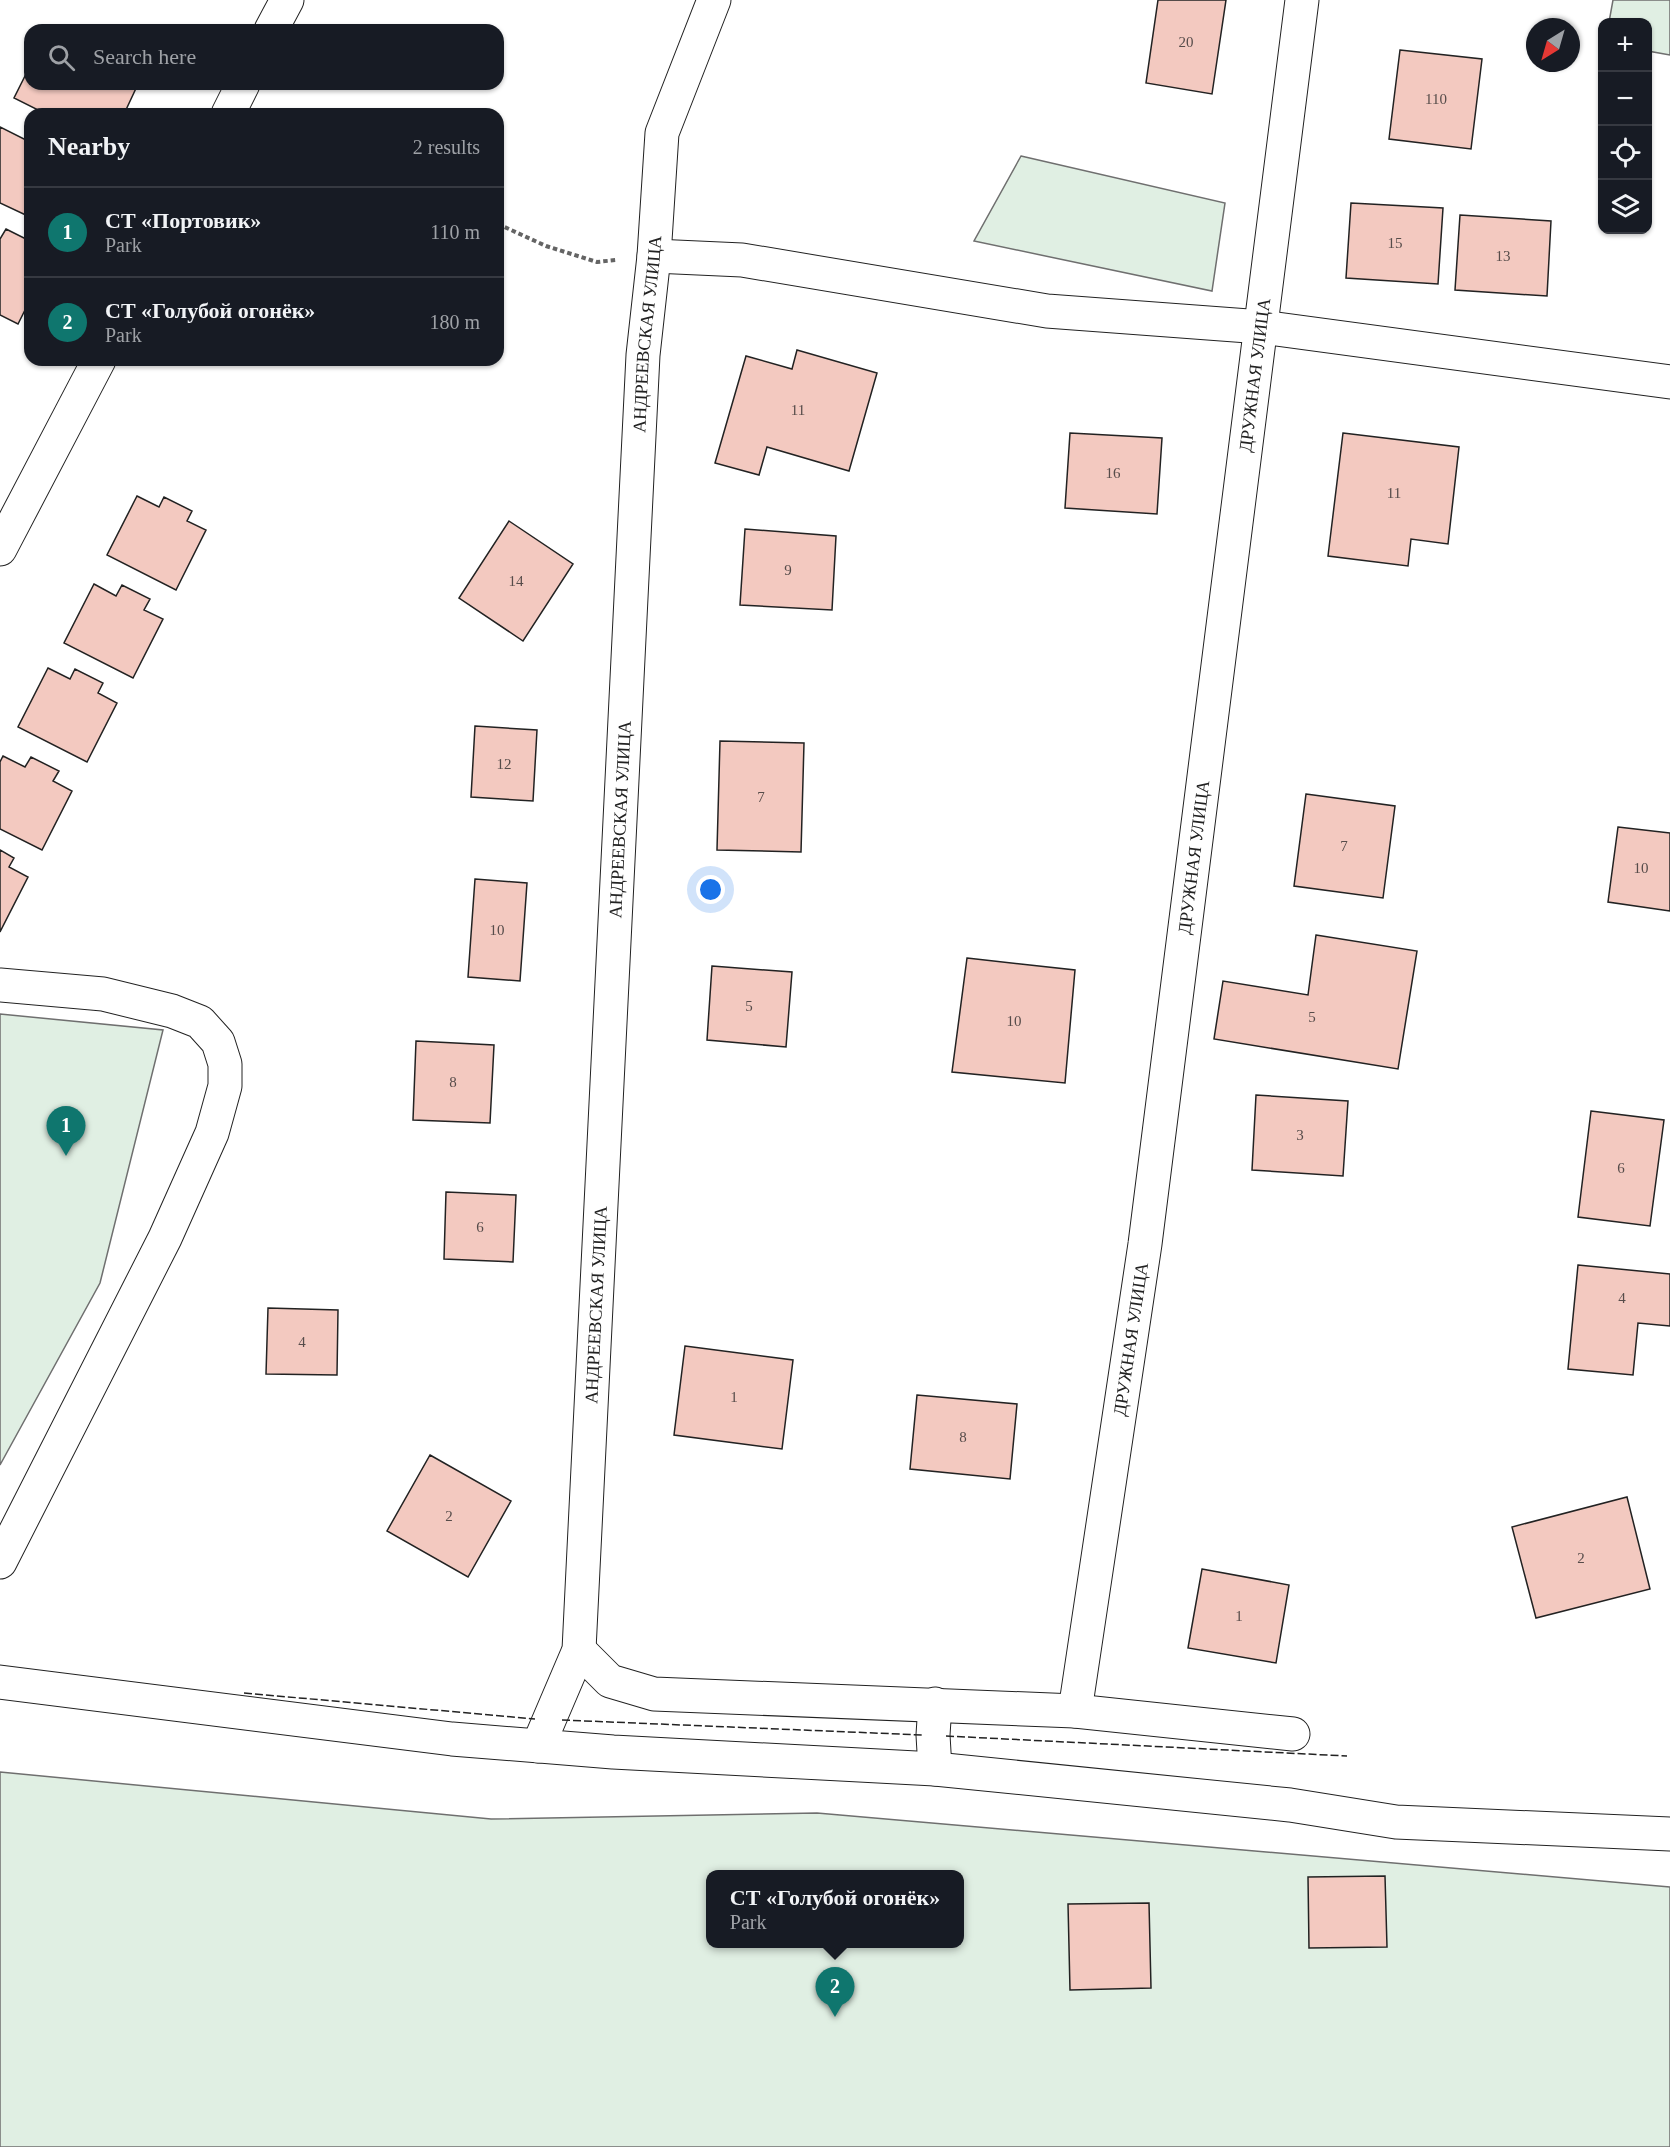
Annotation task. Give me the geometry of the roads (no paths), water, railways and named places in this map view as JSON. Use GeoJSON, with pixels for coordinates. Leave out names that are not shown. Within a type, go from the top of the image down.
{"type":"FeatureCollection","features":[{"type":"Feature","properties":{"kind":"street"},"geometry":{"type":"LineString","coordinates":[[275,24],[287,0]]}},
{"type":"Feature","properties":{"kind":"street","name":"АНДРЕЕВСКАЯ УЛИЦА"},"geometry":{"type":"LineString","coordinates":[[579,1650],[643,355],[654,256],[662,133],[714,0]]}},
{"type":"Feature","properties":{"kind":"street","name":"ДРУЖНАЯ УЛИЦА"},"geometry":{"type":"LineString","coordinates":[[1075,1711],[1145,1244],[1302,0]]}},
{"type":"Feature","properties":{"kind":"street"},"geometry":{"type":"LineString","coordinates":[[231,108],[240,90]]}},
{"type":"Feature","properties":{"kind":"street"},"geometry":{"type":"LineString","coordinates":[[654,256],[742,260],[1047,311],[1262,327],[1670,382]]}},
{"type":"Feature","properties":{"kind":"street"},"geometry":{"type":"LineString","coordinates":[[0,549],[96,366]]}},
{"type":"Feature","properties":{"kind":"street"},"geometry":{"type":"LineString","coordinates":[[0,985],[103,994],[172,1011],[200,1022],[218,1042],[225,1064],[225,1086],[212,1133],[165,1238],[0,1562]]}},
{"type":"Feature","properties":{"kind":"street"},"geometry":{"type":"LineString","coordinates":[[538,1746],[579,1650],[610,1681],[654,1694],[1075,1711],[1293,1734]]}},
{"type":"Feature","properties":{"kind":"street"},"geometry":{"type":"LineString","coordinates":[[0,1682],[452,1739],[613,1752],[935,1769],[1290,1805],[1396,1822],[1670,1834]]}},
{"type":"Feature","properties":{"kind":"street"},"geometry":{"type":"LineString","coordinates":[[935,1704],[933,1735],[935,1769]]}},
{"type":"Feature","properties":{"kind":"place","name":"СТ «Портовик»"},"geometry":{"type":"Point","coordinates":[66,1156]}},
{"type":"Feature","properties":{"kind":"place","name":"СТ «Голубой огонёк»"},"geometry":{"type":"Point","coordinates":[835,2017]}}]}
